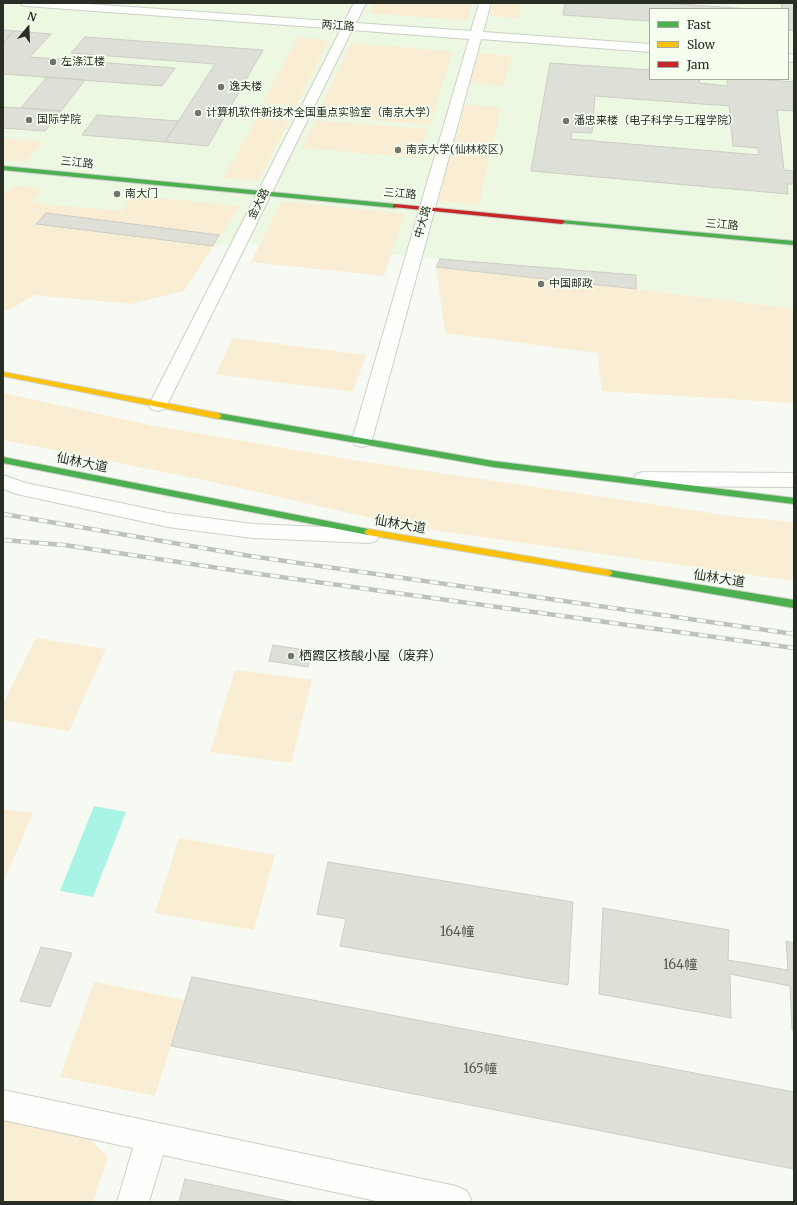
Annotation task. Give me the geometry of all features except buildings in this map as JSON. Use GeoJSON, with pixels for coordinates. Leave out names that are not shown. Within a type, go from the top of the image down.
{"type":"FeatureCollection","features":[{"type":"Feature","properties":{"kind":"main road","name":"三江路"},"geometry":{"type":"LineString","coordinates":[[3,168],[794,243]]}},
{"type":"Feature","properties":{"kind":"main road"},"geometry":{"type":"LineString","coordinates":[[3,374],[158,405],[493,464],[612,480],[794,501]]}},
{"type":"Feature","properties":{"kind":"main road","name":"仙林大道"},"geometry":{"type":"LineString","coordinates":[[3,460],[391,537],[794,604]]}},
{"type":"Feature","properties":{"kind":"street","name":"两江路"},"geometry":{"type":"LineString","coordinates":[[26,3],[649,48]]}},
{"type":"Feature","properties":{"kind":"street","name":"金大路"},"geometry":{"type":"LineString","coordinates":[[158,405],[360,3]]}},
{"type":"Feature","properties":{"kind":"street","name":"中大路"},"geometry":{"type":"LineString","coordinates":[[362,440],[485,3]]}},
{"type":"Feature","properties":{"kind":"street"},"geometry":{"type":"LineString","coordinates":[[3,1105],[456,1202]]}},
{"type":"Feature","properties":{"kind":"street"},"geometry":{"type":"LineString","coordinates":[[133,1202],[152,1137]]}},
{"type":"Feature","properties":{"kind":"lane"},"geometry":{"type":"LineString","coordinates":[[612,480],[794,480]]}},
{"type":"Feature","properties":{"kind":"lane"},"geometry":{"type":"LineString","coordinates":[[3,482],[24,489],[168,520],[252,531],[391,537]]}},
{"type":"Feature","properties":{"kind":"shaded area","name":"南京大学(仙林校区)"},"geometry":{"type":"Polygon","coordinates":[[[3,3],[794,3],[794,309],[636,289],[436,267],[440,259],[261,243],[213,246],[3,221],[3,3]]]}},
{"type":"Feature","properties":{"kind":"shaded area"},"geometry":{"type":"Polygon","coordinates":[[[374,3],[473,3],[467,21],[369,13],[374,3]]]}},
{"type":"Feature","properties":{"kind":"shaded area"},"geometry":{"type":"Polygon","coordinates":[[[494,3],[522,3],[519,18],[490,16],[494,3]]]}},
{"type":"Feature","properties":{"kind":"shaded area"},"geometry":{"type":"Polygon","coordinates":[[[298,37],[329,40],[296,106],[262,103],[298,37]]]}},
{"type":"Feature","properties":{"kind":"shaded area"},"geometry":{"type":"Polygon","coordinates":[[[351,43],[453,51],[430,125],[317,115],[351,43]]]}},
{"type":"Feature","properties":{"kind":"shaded area"},"geometry":{"type":"Polygon","coordinates":[[[479,53],[512,56],[504,86],[470,83],[479,53]]]}},
{"type":"Feature","properties":{"kind":"shaded area"},"geometry":{"type":"Polygon","coordinates":[[[465,104],[501,107],[479,205],[438,201],[465,104]]]}},
{"type":"Feature","properties":{"kind":"shaded area"},"geometry":{"type":"Polygon","coordinates":[[[257,118],[289,121],[258,181],[223,178],[257,118]]]}},
{"type":"Feature","properties":{"kind":"shaded area"},"geometry":{"type":"Polygon","coordinates":[[[315,120],[428,129],[419,158],[302,148],[315,120]]]}},
{"type":"Feature","properties":{"kind":"shaded area"},"geometry":{"type":"Polygon","coordinates":[[[3,138],[43,142],[25,162],[3,160],[3,138]]]}},
{"type":"Feature","properties":{"kind":"shaded area"},"geometry":{"type":"Polygon","coordinates":[[[14,186],[43,188],[32,203],[122,211],[133,195],[240,206],[184,291],[131,304],[35,295],[9,310],[3,309],[3,194],[14,186]]]}},
{"type":"Feature","properties":{"kind":"shaded area"},"geometry":{"type":"Polygon","coordinates":[[[281,201],[405,214],[384,276],[251,262],[281,201]]]}},
{"type":"Feature","properties":{"kind":"shaded area"},"geometry":{"type":"Polygon","coordinates":[[[436,267],[636,289],[794,309],[794,403],[602,391],[597,353],[445,333],[436,267]]]}},
{"type":"Feature","properties":{"kind":"shaded area"},"geometry":{"type":"Polygon","coordinates":[[[233,338],[366,355],[353,392],[216,374],[233,338]]]}},
{"type":"Feature","properties":{"kind":"shaded area"},"geometry":{"type":"Polygon","coordinates":[[[3,393],[150,425],[359,461],[739,517],[794,522],[794,581],[411,527],[204,480],[3,440],[3,393]]]}},
{"type":"Feature","properties":{"kind":"shaded area"},"geometry":{"type":"Polygon","coordinates":[[[36,638],[106,649],[69,731],[3,720],[3,704],[36,638]]]}},
{"type":"Feature","properties":{"kind":"shaded area"},"geometry":{"type":"Polygon","coordinates":[[[235,670],[312,680],[291,763],[210,752],[235,670]]]}},
{"type":"Feature","properties":{"kind":"shaded area"},"geometry":{"type":"Polygon","coordinates":[[[3,809],[33,813],[3,883],[3,809]]]}},
{"type":"Feature","properties":{"kind":"shaded area"},"geometry":{"type":"Polygon","coordinates":[[[179,838],[275,855],[254,930],[155,913],[179,838]]]}},
{"type":"Feature","properties":{"kind":"shaded area"},"geometry":{"type":"Polygon","coordinates":[[[94,982],[185,1000],[155,1096],[60,1077],[94,982]]]}},
{"type":"Feature","properties":{"kind":"shaded area"},"geometry":{"type":"Polygon","coordinates":[[[3,1119],[86,1136],[108,1157],[93,1202],[3,1202],[3,1119]]]}},
{"type":"Feature","properties":{"kind":"water"},"geometry":{"type":"Polygon","coordinates":[[[94,806],[126,812],[93,897],[60,891],[94,806]]]}},
{"type":"Feature","properties":{"kind":"railway"},"geometry":{"type":"LineString","coordinates":[[3,514],[250,556],[794,634]]}},
{"type":"Feature","properties":{"kind":"railway"},"geometry":{"type":"LineString","coordinates":[[3,540],[64,545],[259,574],[794,648]]}},
{"type":"Feature","properties":{"kind":"traffic: fast"},"geometry":{"type":"LineString","coordinates":[[3,168],[395,206]]}},
{"type":"Feature","properties":{"kind":"traffic: fast"},"geometry":{"type":"LineString","coordinates":[[562,222],[794,243]]}},
{"type":"Feature","properties":{"kind":"traffic: fast"},"geometry":{"type":"LineString","coordinates":[[218,416],[493,464],[794,501]]}},
{"type":"Feature","properties":{"kind":"traffic: fast"},"geometry":{"type":"LineString","coordinates":[[3,460],[368,532]]}},
{"type":"Feature","properties":{"kind":"traffic: fast"},"geometry":{"type":"LineString","coordinates":[[609,573],[794,604]]}},
{"type":"Feature","properties":{"kind":"traffic: slow"},"geometry":{"type":"LineString","coordinates":[[3,374],[218,416]]}},
{"type":"Feature","properties":{"kind":"traffic: slow"},"geometry":{"type":"LineString","coordinates":[[368,532],[609,573]]}},
{"type":"Feature","properties":{"kind":"traffic: jam"},"geometry":{"type":"LineString","coordinates":[[395,206],[562,222]]}},
{"type":"Feature","properties":{"kind":"place","name":"左涤江楼"},"geometry":{"type":"Point","coordinates":[53,62]}},
{"type":"Feature","properties":{"kind":"place","name":"逸夫楼"},"geometry":{"type":"Point","coordinates":[221,87]}},
{"type":"Feature","properties":{"kind":"place","name":"计算机软件新技术全国重点实验室（南京大学）"},"geometry":{"type":"Point","coordinates":[198,113]}},
{"type":"Feature","properties":{"kind":"place","name":"国际学院"},"geometry":{"type":"Point","coordinates":[29,120]}},
{"type":"Feature","properties":{"kind":"place","name":"潘忠来楼（电子科学与工程学院）"},"geometry":{"type":"Point","coordinates":[566,121]}},
{"type":"Feature","properties":{"kind":"place","name":"南京大学(仙林校区)"},"geometry":{"type":"Point","coordinates":[398,150]}},
{"type":"Feature","properties":{"kind":"place","name":"南大门"},"geometry":{"type":"Point","coordinates":[117,194]}},
{"type":"Feature","properties":{"kind":"place","name":"中国邮政"},"geometry":{"type":"Point","coordinates":[541,284]}},
{"type":"Feature","properties":{"kind":"place","name":"栖霞区核酸小屋（废弃）"},"geometry":{"type":"Point","coordinates":[291,656]}}]}
